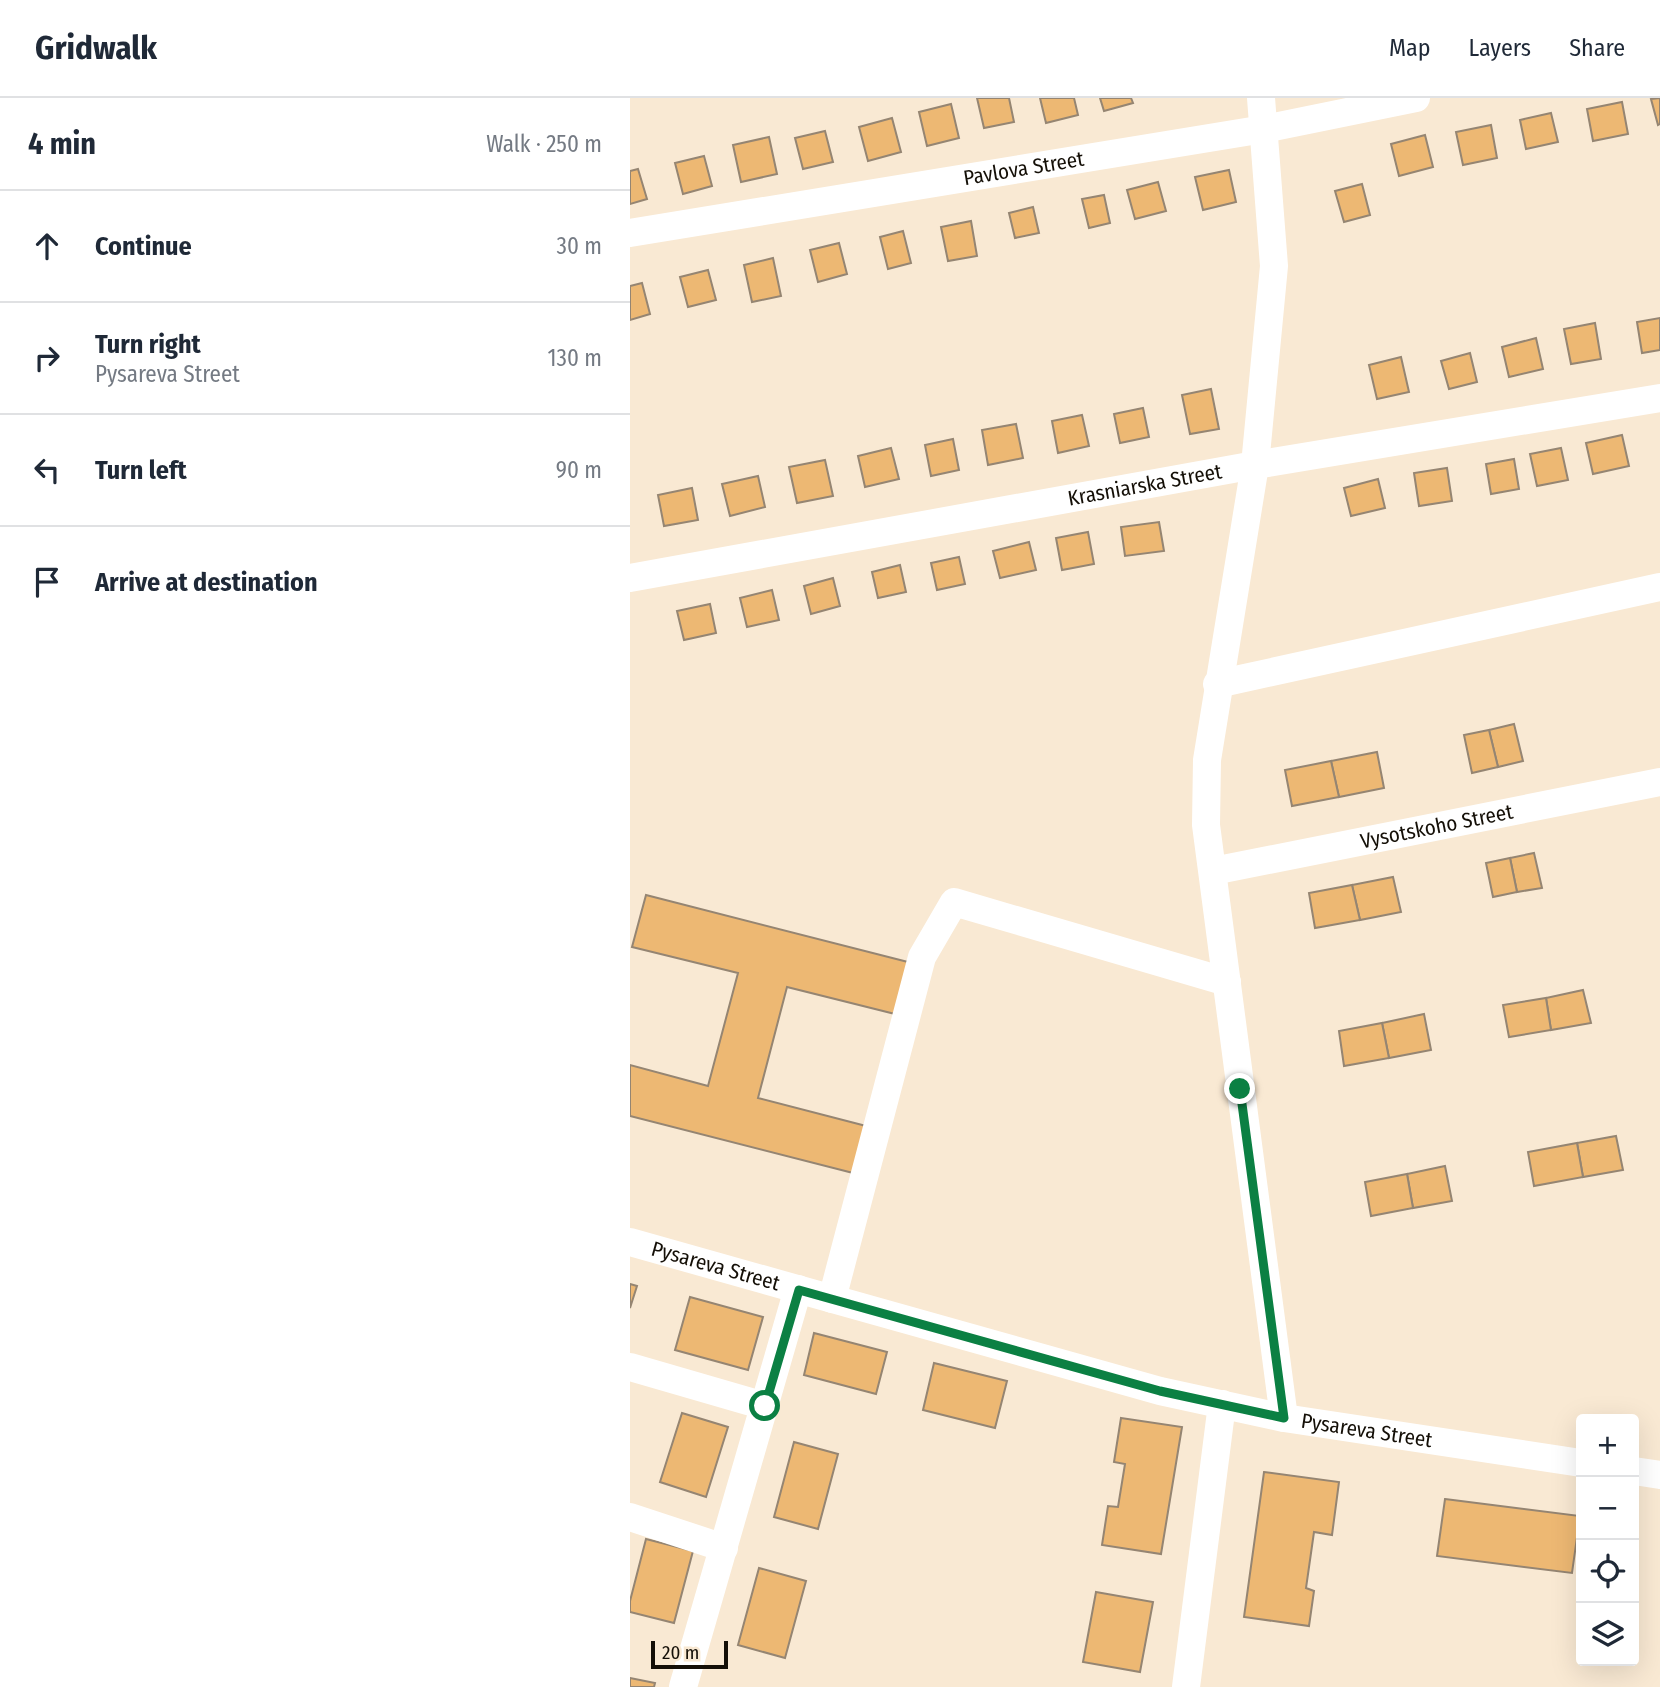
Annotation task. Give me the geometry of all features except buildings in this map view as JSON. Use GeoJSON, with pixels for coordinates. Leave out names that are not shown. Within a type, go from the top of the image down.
{"type":"FeatureCollection","features":[{"type":"Feature","properties":{"kind":"street"},"geometry":{"type":"LineString","coordinates":[[1261,98],[1274,266],[1255,465],[1217,684],[1207,761],[1206,825],[1284,1418]]}},
{"type":"Feature","properties":{"kind":"street","name":"Pavlova Street"},"geometry":{"type":"LineString","coordinates":[[630,233],[1264,129],[1416,98]]}},
{"type":"Feature","properties":{"kind":"street","name":"Krasniarska Street"},"geometry":{"type":"LineString","coordinates":[[630,578],[1255,465],[1660,398]]}},
{"type":"Feature","properties":{"kind":"street"},"geometry":{"type":"LineString","coordinates":[[1217,684],[1660,587]]}},
{"type":"Feature","properties":{"kind":"street","name":"Vysotskoho Street"},"geometry":{"type":"LineString","coordinates":[[1213,871],[1660,782]]}},
{"type":"Feature","properties":{"kind":"street"},"geometry":{"type":"LineString","coordinates":[[832,1299],[922,957],[954,902],[1227,982]]}},
{"type":"Feature","properties":{"kind":"street","name":"Pysareva Street"},"geometry":{"type":"LineString","coordinates":[[630,1242],[1160,1391],[1284,1418],[1576,1462]]}},
{"type":"Feature","properties":{"kind":"street"},"geometry":{"type":"LineString","coordinates":[[683,1687],[799,1290]]}},
{"type":"Feature","properties":{"kind":"street"},"geometry":{"type":"LineString","coordinates":[[630,1367],[765,1406]]}},
{"type":"Feature","properties":{"kind":"street"},"geometry":{"type":"LineString","coordinates":[[1186,1687],[1222,1404]]}},
{"type":"Feature","properties":{"kind":"street"},"geometry":{"type":"LineString","coordinates":[[1639,1472],[1660,1475]]}},
{"type":"Feature","properties":{"kind":"street"},"geometry":{"type":"LineString","coordinates":[[630,1517],[724,1548]]}},
{"type":"Feature","properties":{"kind":"route"},"geometry":{"type":"LineString","coordinates":[[765,1406],[799,1290],[1160,1391],[1284,1418],[1240,1089]]}}]}
